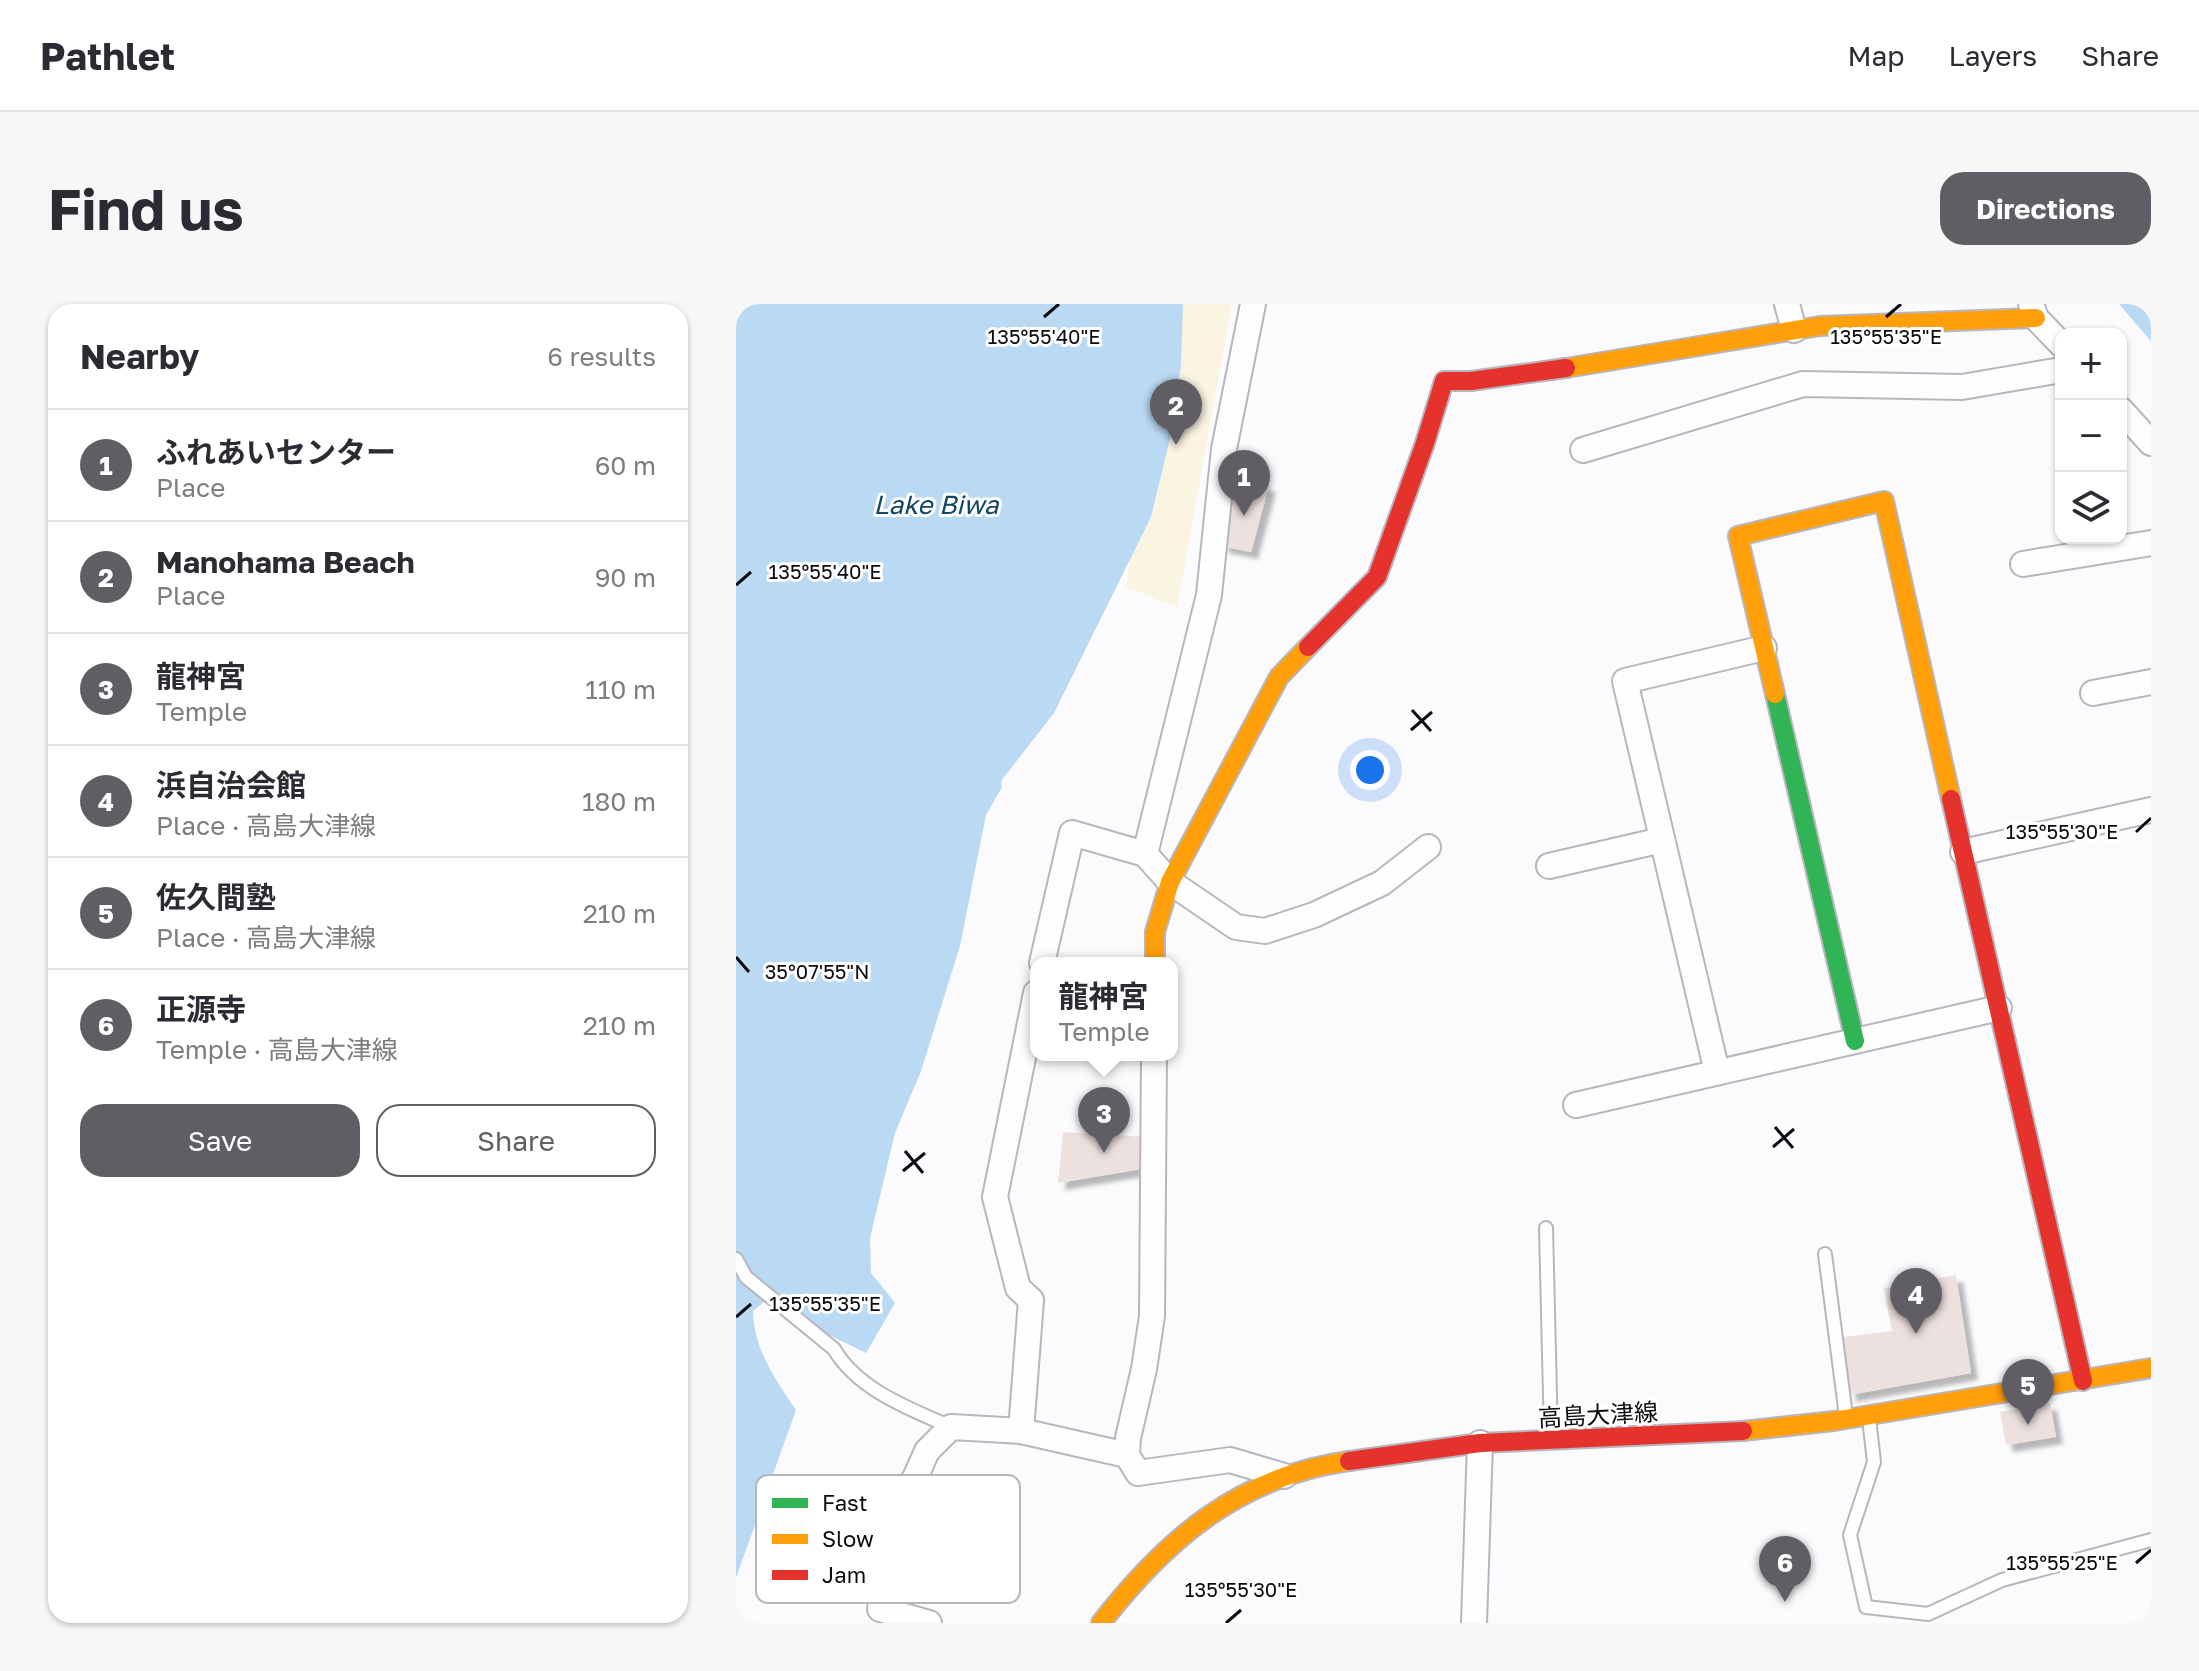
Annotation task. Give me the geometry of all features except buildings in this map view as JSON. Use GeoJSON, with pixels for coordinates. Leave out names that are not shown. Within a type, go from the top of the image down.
{"type":"FeatureCollection","features":[{"type":"Feature","properties":{"kind":"street"},"geometry":{"type":"LineString","coordinates":[[1145,854],[1209,595],[1224,449],[1253,304]]}},
{"type":"Feature","properties":{"kind":"street"},"geometry":{"type":"LineString","coordinates":[[1787,304],[1794,330]]}},
{"type":"Feature","properties":{"kind":"street"},"geometry":{"type":"LineString","coordinates":[[1155,957],[1155,932],[1170,882],[1279,677],[1377,577],[1444,381],[1471,381],[1620,361],[1820,326],[2034,311],[2055,337]]}},
{"type":"Feature","properties":{"kind":"street"},"geometry":{"type":"LineString","coordinates":[[1583,450],[1803,384],[1962,387],[2055,371]]}},
{"type":"Feature","properties":{"kind":"street"},"geometry":{"type":"LineString","coordinates":[[2127,417],[2151,443]]}},
{"type":"Feature","properties":{"kind":"street"},"geometry":{"type":"LineString","coordinates":[[1855,1041],[1738,536],[1884,501],[2083,1381]]}},
{"type":"Feature","properties":{"kind":"street"},"geometry":{"type":"LineString","coordinates":[[2023,564],[2151,543]]}},
{"type":"Feature","properties":{"kind":"street"},"geometry":{"type":"LineString","coordinates":[[1717,1072],[1625,681],[1764,648]]}},
{"type":"Feature","properties":{"kind":"street"},"geometry":{"type":"LineString","coordinates":[[2093,693],[2151,682]]}},
{"type":"Feature","properties":{"kind":"street"},"geometry":{"type":"LineString","coordinates":[[1963,852],[2151,810]]}},
{"type":"Feature","properties":{"kind":"street"},"geometry":{"type":"LineString","coordinates":[[1043,957],[1072,833],[1145,854],[1170,882],[1236,927],[1265,931],[1314,915],[1382,883],[1428,847]]}},
{"type":"Feature","properties":{"kind":"street"},"geometry":{"type":"LineString","coordinates":[[1549,866],[1662,840]]}},
{"type":"Feature","properties":{"kind":"street"},"geometry":{"type":"LineString","coordinates":[[1576,1105],[1999,1008]]}},
{"type":"Feature","properties":{"kind":"street"},"geometry":{"type":"LineString","coordinates":[[1021,1431],[1031,1300],[1018,1288],[995,1197],[1030,1023]]}},
{"type":"Feature","properties":{"kind":"street"},"geometry":{"type":"LineString","coordinates":[[1154,1061],[1152,1316],[1127,1455],[1138,1473],[1230,1460],[1284,1476]]}},
{"type":"Feature","properties":{"kind":"street","name":"高島大津線"},"geometry":{"type":"LineString","coordinates":[[1101,1623],[1132,1583],[1171,1544],[1250,1490],[1322,1465],[1480,1443],[1754,1430],[1869,1416],[2151,1368]]}},
{"type":"Feature","properties":{"kind":"street"},"geometry":{"type":"LineString","coordinates":[[916,1475],[927,1451],[951,1427],[1021,1431],[1127,1455]]}},
{"type":"Feature","properties":{"kind":"street"},"geometry":{"type":"LineString","coordinates":[[1474,1623],[1480,1443]]}},
{"type":"Feature","properties":{"kind":"street"},"geometry":{"type":"LineString","coordinates":[[881,1603],[880,1609],[929,1623]]}},
{"type":"Feature","properties":{"kind":"lane"},"geometry":{"type":"LineString","coordinates":[[1546,1228],[1551,1440]]}},
{"type":"Feature","properties":{"kind":"lane"},"geometry":{"type":"LineString","coordinates":[[1825,1254],[1847,1419]]}},
{"type":"Feature","properties":{"kind":"lane"},"geometry":{"type":"LineString","coordinates":[[736,1259],[746,1277],[834,1349],[841,1360],[870,1386],[908,1408],[951,1427]]}},
{"type":"Feature","properties":{"kind":"lane"},"geometry":{"type":"LineString","coordinates":[[1869,1416],[1874,1462],[1850,1535],[1866,1607],[1899,1617],[1928,1614],[2002,1580],[2151,1540]]}},
{"type":"Feature","properties":{"kind":"sand"},"geometry":{"type":"Polygon","coordinates":[[[1166,304],[1232,304],[1177,607],[1126,587],[1166,304]]]}},
{"type":"Feature","properties":{"kind":"water","name":"Lake Biwa"},"geometry":{"type":"Polygon","coordinates":[[[736,304],[1183,304],[1181,365],[1172,430],[1151,517],[1054,713],[1001,781],[1002,787],[986,815],[960,946],[921,1071],[895,1133],[870,1238],[871,1273],[895,1303],[866,1353],[821,1331],[770,1297],[753,1311],[762,1351],[773,1375],[796,1410],[773,1475],[756,1475],[756,1522],[736,1578],[736,304]]]}},
{"type":"Feature","properties":{"kind":"water"},"geometry":{"type":"Polygon","coordinates":[[[2119,304],[2151,304],[2151,342],[2150,340],[2119,304]]]}},
{"type":"Feature","properties":{"kind":"traffic: fast"},"geometry":{"type":"LineString","coordinates":[[1775,694],[1855,1041]]}},
{"type":"Feature","properties":{"kind":"traffic: slow"},"geometry":{"type":"LineString","coordinates":[[1566,368],[1820,326],[2036,318]]}},
{"type":"Feature","properties":{"kind":"traffic: slow"},"geometry":{"type":"LineString","coordinates":[[1775,694],[1738,536],[1884,501],[1951,799]]}},
{"type":"Feature","properties":{"kind":"traffic: slow"},"geometry":{"type":"LineString","coordinates":[[1155,957],[1155,932],[1170,882],[1279,677],[1308,647]]}},
{"type":"Feature","properties":{"kind":"traffic: slow"},"geometry":{"type":"LineString","coordinates":[[1743,1431],[1834,1421],[2151,1368]]}},
{"type":"Feature","properties":{"kind":"traffic: slow"},"geometry":{"type":"LineString","coordinates":[[1101,1623],[1152,1564],[1208,1516],[1273,1481],[1349,1461]]}},
{"type":"Feature","properties":{"kind":"traffic: jam"},"geometry":{"type":"LineString","coordinates":[[1308,647],[1377,577],[1444,381],[1471,381],[1566,368]]}},
{"type":"Feature","properties":{"kind":"traffic: jam"},"geometry":{"type":"LineString","coordinates":[[1951,799],[2083,1381]]}},
{"type":"Feature","properties":{"kind":"traffic: jam"},"geometry":{"type":"LineString","coordinates":[[1349,1461],[1480,1443],[1743,1431]]}},
{"type":"Feature","properties":{"kind":"place","name":"Manohama Beach"},"geometry":{"type":"Point","coordinates":[1176,445]}},
{"type":"Feature","properties":{"kind":"place","name":"ふれあいセンター"},"geometry":{"type":"Point","coordinates":[1244,516]}},
{"type":"Feature","properties":{"kind":"place","name":"龍神宮"},"geometry":{"type":"Point","coordinates":[1104,1153]}},
{"type":"Feature","properties":{"kind":"place","name":"浜自治会館"},"geometry":{"type":"Point","coordinates":[1916,1334]}},
{"type":"Feature","properties":{"kind":"place","name":"佐久間塾"},"geometry":{"type":"Point","coordinates":[2028,1425]}},
{"type":"Feature","properties":{"kind":"place","name":"正源寺"},"geometry":{"type":"Point","coordinates":[1785,1602]}}]}
